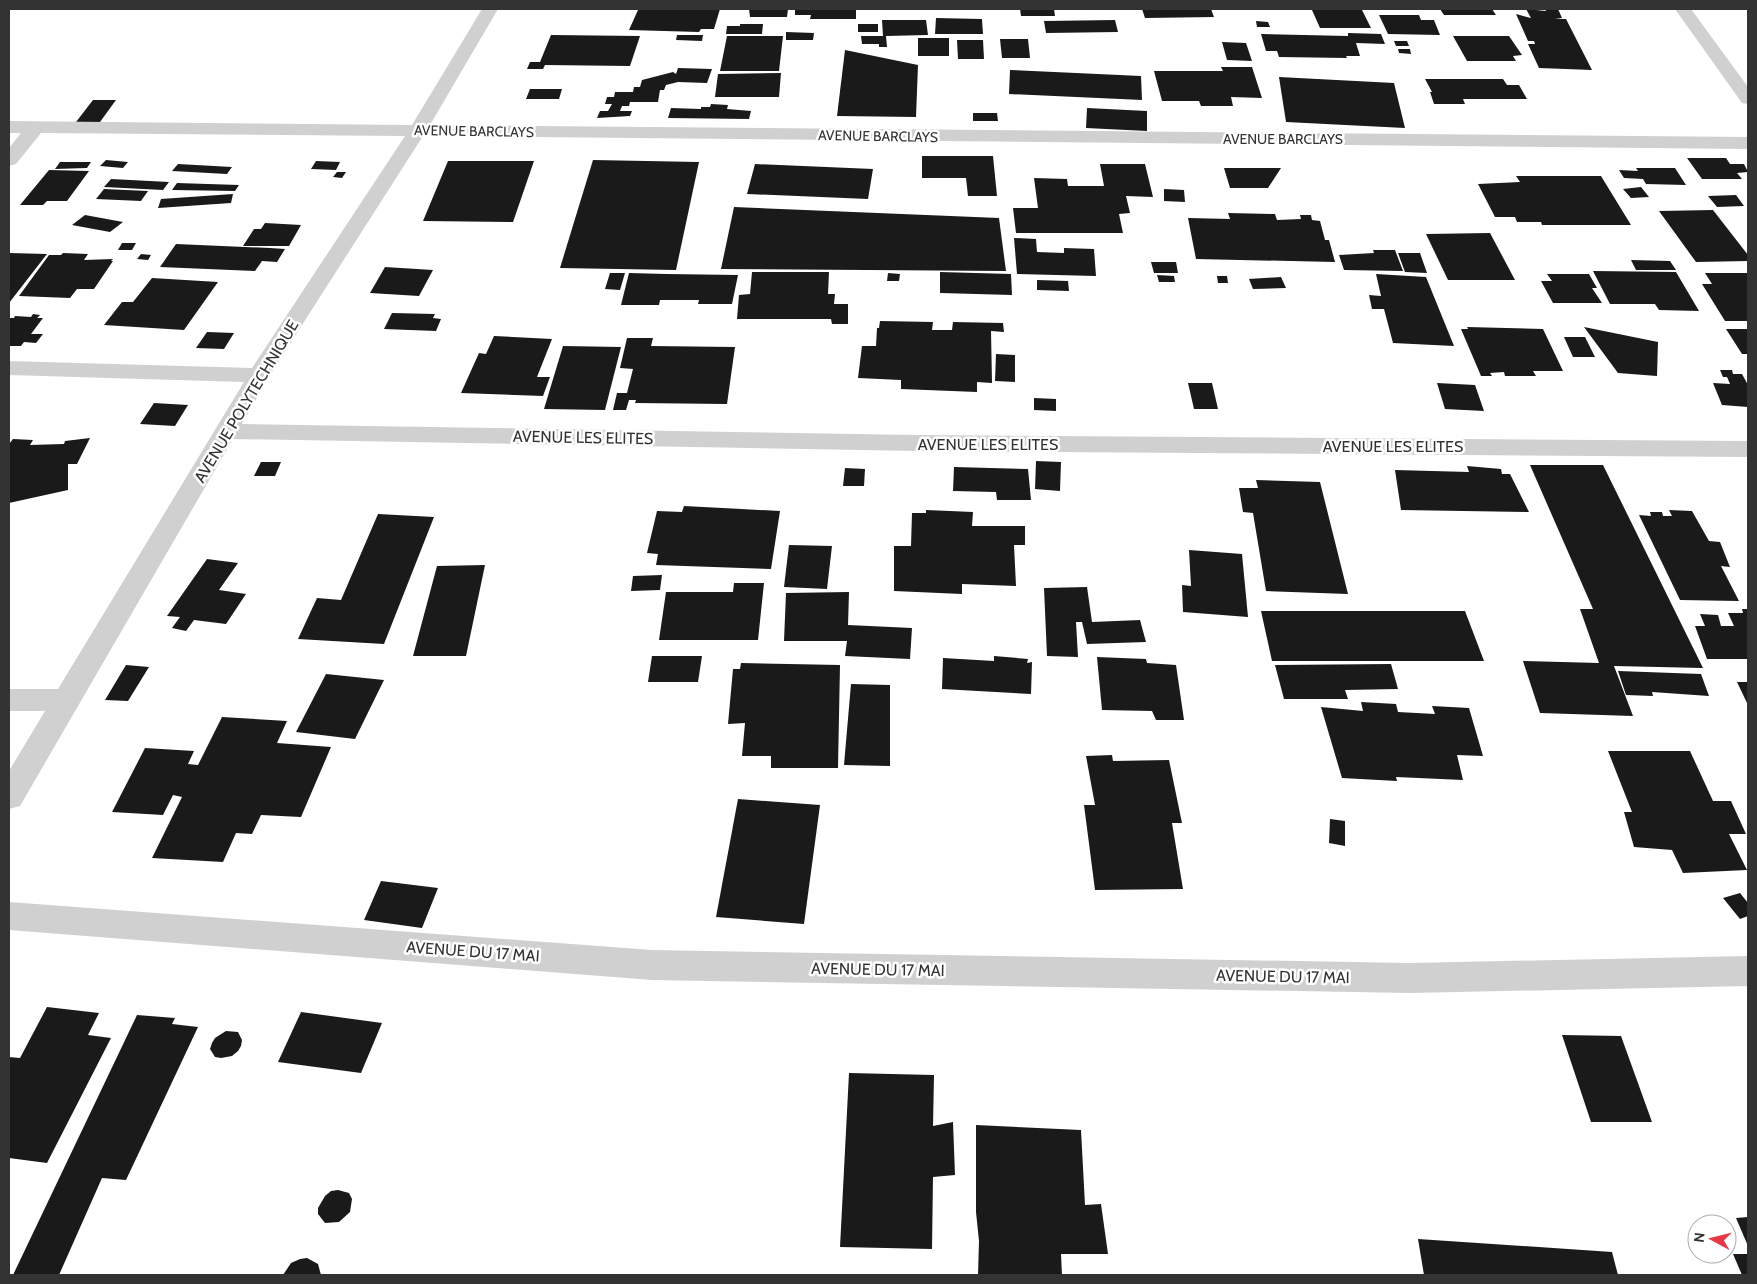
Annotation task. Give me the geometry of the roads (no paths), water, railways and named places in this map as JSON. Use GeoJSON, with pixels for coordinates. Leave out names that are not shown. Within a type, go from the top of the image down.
{"type":"FeatureCollection","features":[{"type":"Feature","properties":{"kind":"street","name":"AVENUE POLYTECHNIQUE"},"geometry":{"type":"LineString","coordinates":[[9,797],[259,375],[418,130],[490,9]]}},
{"type":"Feature","properties":{"kind":"street"},"geometry":{"type":"LineString","coordinates":[[1683,9],[1748,99]]}},
{"type":"Feature","properties":{"kind":"street","name":"AVENUE BARCLAYS"},"geometry":{"type":"LineString","coordinates":[[9,127],[1748,143]]}},
{"type":"Feature","properties":{"kind":"street"},"geometry":{"type":"LineString","coordinates":[[9,160],[35,128]]}},
{"type":"Feature","properties":{"kind":"street"},"geometry":{"type":"LineString","coordinates":[[9,368],[259,375]]}},
{"type":"Feature","properties":{"kind":"street","name":"AVENUE LES ELITES"},"geometry":{"type":"LineString","coordinates":[[227,431],[927,444],[1748,449]]}},
{"type":"Feature","properties":{"kind":"street"},"geometry":{"type":"LineString","coordinates":[[9,700],[67,700]]}},
{"type":"Feature","properties":{"kind":"street","name":"AVENUE DU 17 MAI"},"geometry":{"type":"LineString","coordinates":[[9,916],[652,965],[1410,978],[1748,971]]}}]}
